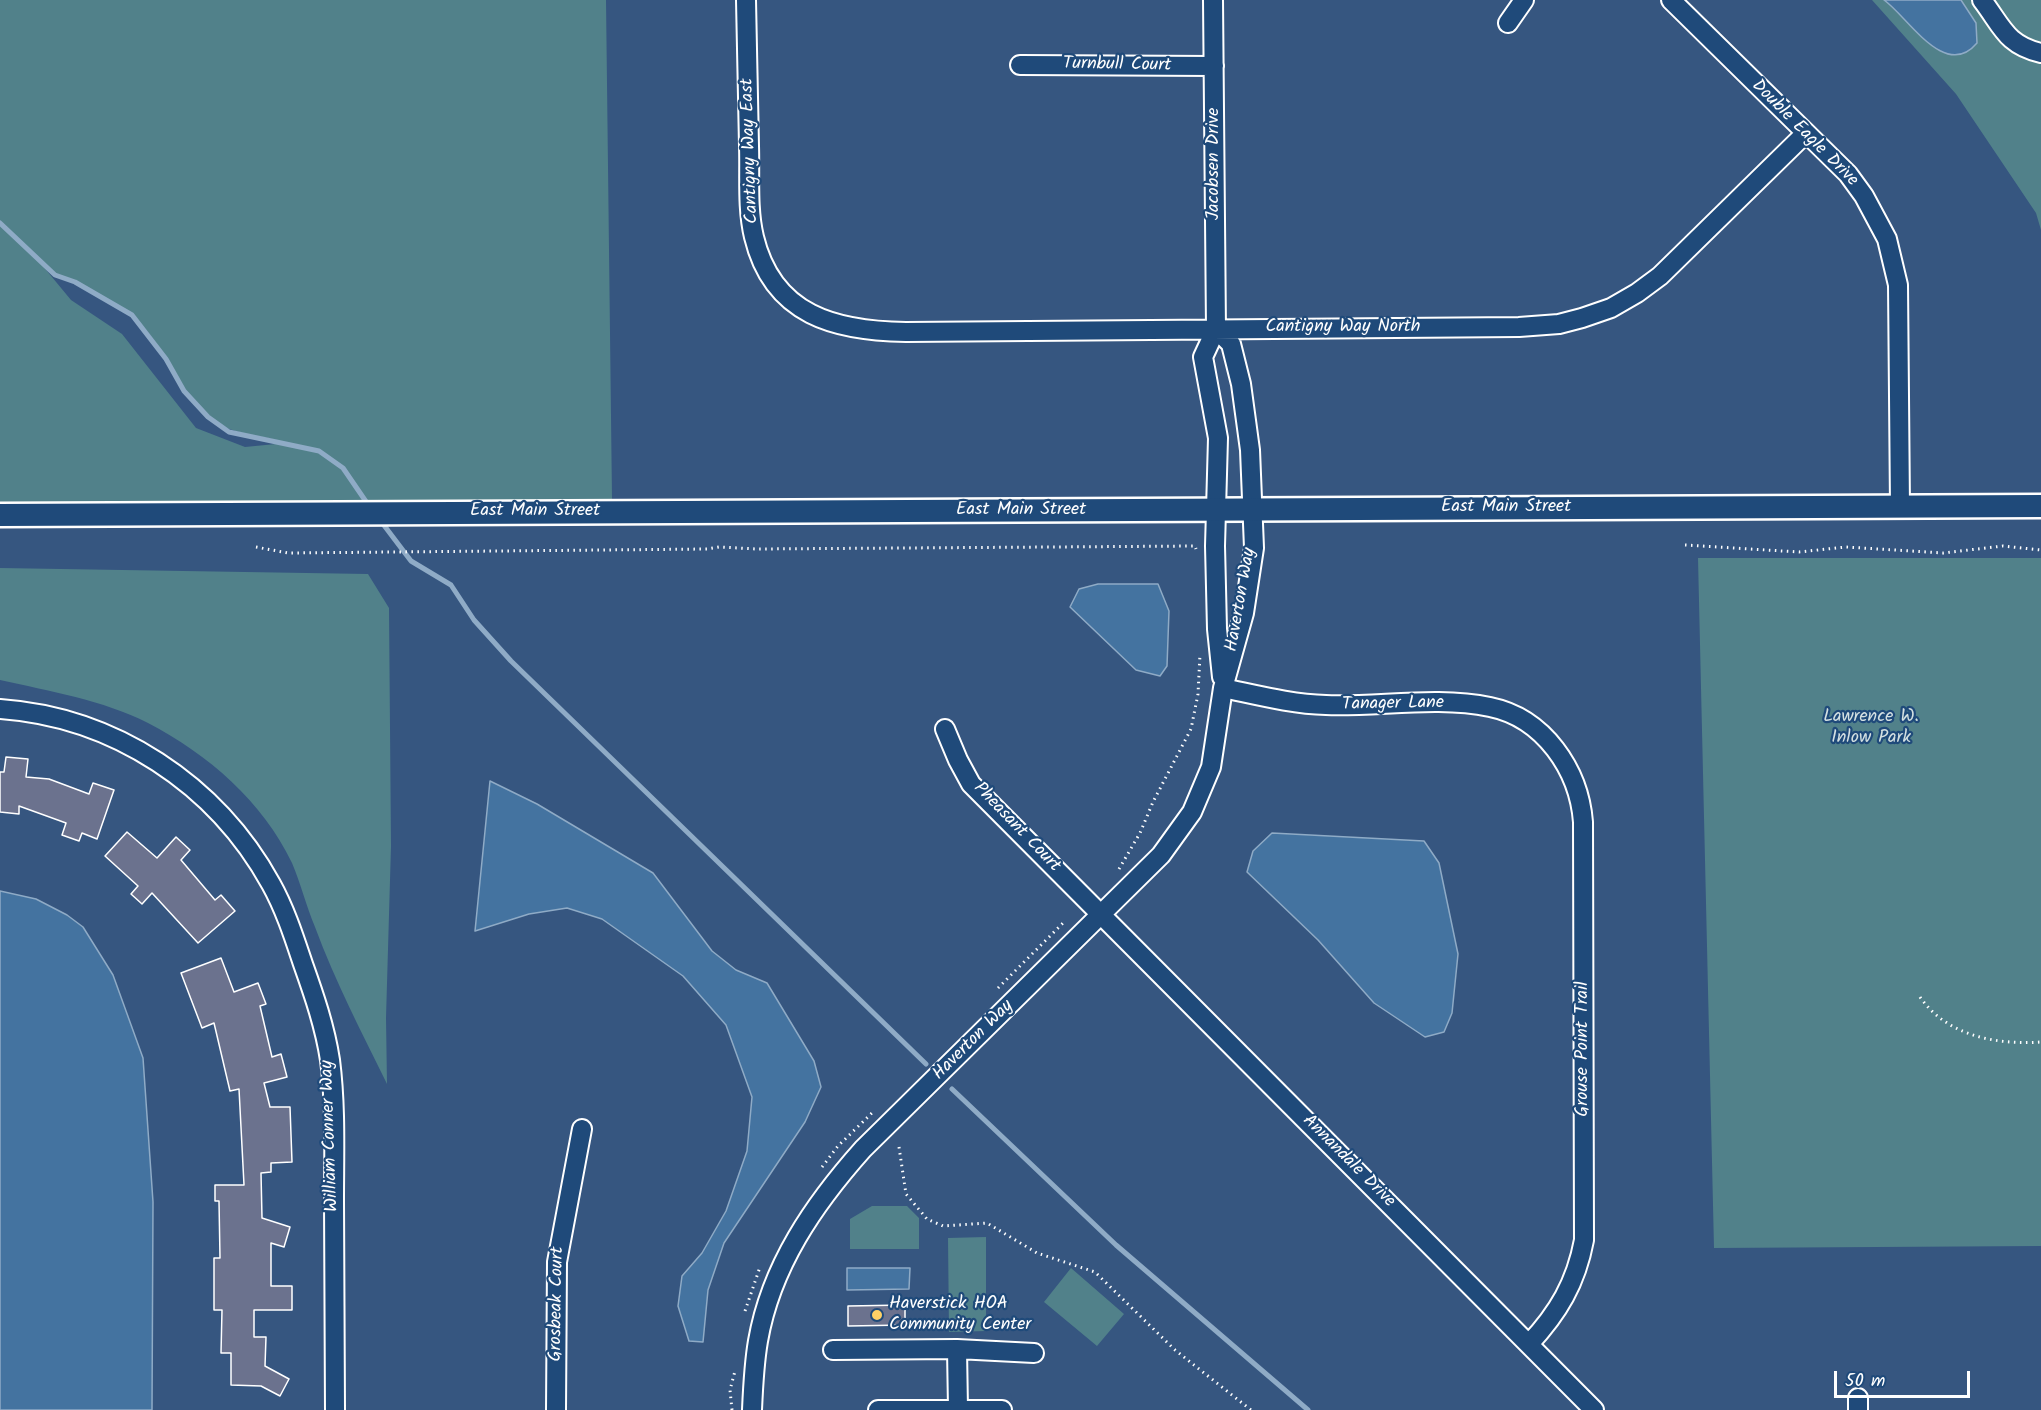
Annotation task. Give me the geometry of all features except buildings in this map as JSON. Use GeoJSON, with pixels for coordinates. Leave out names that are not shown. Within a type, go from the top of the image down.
{"type":"FeatureCollection","features":[{"type":"Feature","properties":{"kind":"main road","name":"East Main Street"},"geometry":{"type":"LineString","coordinates":[[0,515],[2041,506]]}},
{"type":"Feature","properties":{"kind":"street","name":"Cantigny Way East"},"geometry":{"type":"LineString","coordinates":[[746,0],[750,204],[754,239],[776,284],[785,295],[814,316]]}},
{"type":"Feature","properties":{"kind":"street","name":"Jacobsen Drive"},"geometry":{"type":"LineString","coordinates":[[1213,0],[1216,329],[1203,357],[1218,438],[1216,510]]}},
{"type":"Feature","properties":{"kind":"street"},"geometry":{"type":"LineString","coordinates":[[1508,23],[1524,0]]}},
{"type":"Feature","properties":{"kind":"street","name":"Double Eagle Drive"},"geometry":{"type":"LineString","coordinates":[[1671,0],[1848,174],[1864,196],[1887,239],[1898,285],[1900,507]]}},
{"type":"Feature","properties":{"kind":"street"},"geometry":{"type":"LineString","coordinates":[[1982,0],[2012,41],[2021,47],[2041,52]]}},
{"type":"Feature","properties":{"kind":"street","name":"Turnbull Court"},"geometry":{"type":"LineString","coordinates":[[1020,65],[1214,66]]}},
{"type":"Feature","properties":{"kind":"street","name":"Cantigny Way North"},"geometry":{"type":"LineString","coordinates":[[814,316],[839,326],[881,332],[1519,327],[1559,324],[1598,313],[1636,293],[1660,276],[1805,134]]}},
{"type":"Feature","properties":{"kind":"street"},"geometry":{"type":"LineString","coordinates":[[1216,329],[1231,344],[1236,358],[1248,434],[1252,510]]}},
{"type":"Feature","properties":{"kind":"street","name":"Haverton Way"},"geometry":{"type":"LineString","coordinates":[[1216,510],[1217,617],[1223,688]]}},
{"type":"Feature","properties":{"kind":"street","name":"Haverton Way"},"geometry":{"type":"LineString","coordinates":[[752,1410],[758,1339],[767,1306],[794,1242],[820,1200],[863,1149],[1161,855],[1192,812],[1214,754],[1223,688],[1244,613],[1254,549],[1252,510]]}},
{"type":"Feature","properties":{"kind":"street","name":"Tanager Lane"},"geometry":{"type":"LineString","coordinates":[[1223,688],[1312,704],[1460,704],[1489,707],[1515,716],[1539,732],[1552,745]]}},
{"type":"Feature","properties":{"kind":"street","name":"William Conner Way"},"geometry":{"type":"LineString","coordinates":[[0,709],[51,717],[90,728],[125,742],[182,778],[208,802],[244,842],[282,906],[321,1019],[332,1077],[335,1410]]}},
{"type":"Feature","properties":{"kind":"street","name":"Pheasant Court"},"geometry":{"type":"LineString","coordinates":[[945,729],[971,784],[1101,915]]}},
{"type":"Feature","properties":{"kind":"street","name":"Grouse Point Trail"},"geometry":{"type":"LineString","coordinates":[[1529,1344],[1553,1318],[1569,1291],[1580,1261],[1584,1225],[1583,822],[1574,781],[1552,745]]}},
{"type":"Feature","properties":{"kind":"street","name":"Annandale Drive"},"geometry":{"type":"LineString","coordinates":[[1101,915],[1594,1410]]}},
{"type":"Feature","properties":{"kind":"street","name":"Grosbeak Court"},"geometry":{"type":"LineString","coordinates":[[556,1410],[557,1262],[582,1129]]}},
{"type":"Feature","properties":{"kind":"street"},"geometry":{"type":"LineString","coordinates":[[955,1410],[957,1349]]}},
{"type":"Feature","properties":{"kind":"street"},"geometry":{"type":"LineString","coordinates":[[833,1350],[957,1349],[1034,1353]]}},
{"type":"Feature","properties":{"kind":"street"},"geometry":{"type":"LineString","coordinates":[[878,1410],[1002,1410]]}},
{"type":"Feature","properties":{"kind":"path"},"geometry":{"type":"LineString","coordinates":[[1685,545],[1799,552],[1846,547],[1943,553],[2003,546],[2041,550]]}},
{"type":"Feature","properties":{"kind":"path"},"geometry":{"type":"LineString","coordinates":[[256,547],[277,553],[441,553],[719,547],[757,549],[1196,546],[1196,556]]}},
{"type":"Feature","properties":{"kind":"path"},"geometry":{"type":"LineString","coordinates":[[1114,875],[1140,833],[1153,802],[1191,729],[1198,694],[1201,646]]}},
{"type":"Feature","properties":{"kind":"path"},"geometry":{"type":"LineString","coordinates":[[1920,997],[1934,1015],[1954,1029],[2011,1041],[2041,1042]]}},
{"type":"Feature","properties":{"kind":"path"},"geometry":{"type":"LineString","coordinates":[[899,1147],[906,1194],[912,1204],[927,1219],[943,1226],[987,1223],[1037,1253],[1095,1272],[1175,1350],[1251,1410]]}},
{"type":"Feature","properties":{"kind":"path"},"geometry":{"type":"LineString","coordinates":[[730,1393],[732,1410]]}},
{"type":"Feature","properties":{"kind":"green space"},"geometry":{"type":"Polygon","coordinates":[[[0,0],[606,0],[612,499],[0,507],[0,0]],[[42,265],[71,300],[122,334],[196,428],[245,447],[286,443],[220,425],[193,401],[143,326],[130,314],[42,265]]]}},
{"type":"Feature","properties":{"kind":"green space"},"geometry":{"type":"Polygon","coordinates":[[[1872,0],[2041,0],[2041,230],[2036,213],[1956,94],[1872,0]]]}},
{"type":"Feature","properties":{"kind":"green space","name":"Lawrence W. Inlow Park"},"geometry":{"type":"Polygon","coordinates":[[[1698,558],[2041,558],[2041,1246],[1714,1248],[1698,558]]]}},
{"type":"Feature","properties":{"kind":"green space"},"geometry":{"type":"Polygon","coordinates":[[[0,568],[368,574],[389,608],[391,846],[386,1018],[387,1084],[331,967],[292,863],[266,820],[250,800],[192,749],[148,723],[94,702],[0,680],[0,568]]]}},
{"type":"Feature","properties":{"kind":"green space"},"geometry":{"type":"Polygon","coordinates":[[[872,1206],[907,1206],[919,1218],[919,1249],[850,1249],[850,1219],[872,1206]]]}},
{"type":"Feature","properties":{"kind":"green space"},"geometry":{"type":"Polygon","coordinates":[[[986,1237],[986,1331],[949,1332],[948,1238],[986,1237]]]}},
{"type":"Feature","properties":{"kind":"green space"},"geometry":{"type":"Polygon","coordinates":[[[1071,1268],[1124,1314],[1097,1346],[1044,1302],[1071,1268]]]}},
{"type":"Feature","properties":{"kind":"water"},"geometry":{"type":"Polygon","coordinates":[[[1884,0],[1961,0],[1976,23],[1977,43],[1965,53],[1952,55],[1940,51],[1884,0]]]}},
{"type":"Feature","properties":{"kind":"water"},"geometry":{"type":"Polygon","coordinates":[[[1098,584],[1158,584],[1169,611],[1167,666],[1160,676],[1136,670],[1070,607],[1079,589],[1098,584]]]}},
{"type":"Feature","properties":{"kind":"water"},"geometry":{"type":"Polygon","coordinates":[[[490,781],[537,804],[653,873],[712,951],[736,970],[767,983],[814,1061],[821,1087],[805,1122],[724,1243],[708,1290],[703,1342],[689,1341],[678,1306],[682,1276],[702,1253],[726,1211],[747,1151],[752,1097],[726,1025],[683,976],[602,919],[567,908],[529,914],[475,931],[490,781]]]}},
{"type":"Feature","properties":{"kind":"water"},"geometry":{"type":"Polygon","coordinates":[[[1272,833],[1424,841],[1439,863],[1458,954],[1452,1013],[1444,1032],[1425,1037],[1374,1003],[1318,940],[1247,872],[1253,851],[1272,833]]]}},
{"type":"Feature","properties":{"kind":"water"},"geometry":{"type":"Polygon","coordinates":[[[0,891],[36,899],[67,915],[83,927],[113,975],[143,1058],[153,1202],[152,1410],[0,1410],[0,891]]]}},
{"type":"Feature","properties":{"kind":"water"},"geometry":{"type":"Polygon","coordinates":[[[847,1268],[910,1268],[909,1289],[847,1290],[847,1268]]]}},
{"type":"Feature","properties":{"kind":"waterway"},"geometry":{"type":"LineString","coordinates":[[0,223],[55,275],[75,282],[132,315],[166,359],[184,391],[208,417],[229,432],[319,451],[343,468],[369,506]]}},
{"type":"Feature","properties":{"kind":"waterway"},"geometry":{"type":"LineString","coordinates":[[380,520],[411,561],[451,585],[474,620],[511,661],[926,1064]]}},
{"type":"Feature","properties":{"kind":"waterway"},"geometry":{"type":"LineString","coordinates":[[952,1089],[1116,1245],[1308,1410]]}},
{"type":"Feature","properties":{"kind":"place","name":"Haverstick HOA Community Center"},"geometry":{"type":"Point","coordinates":[877,1315]}}]}
